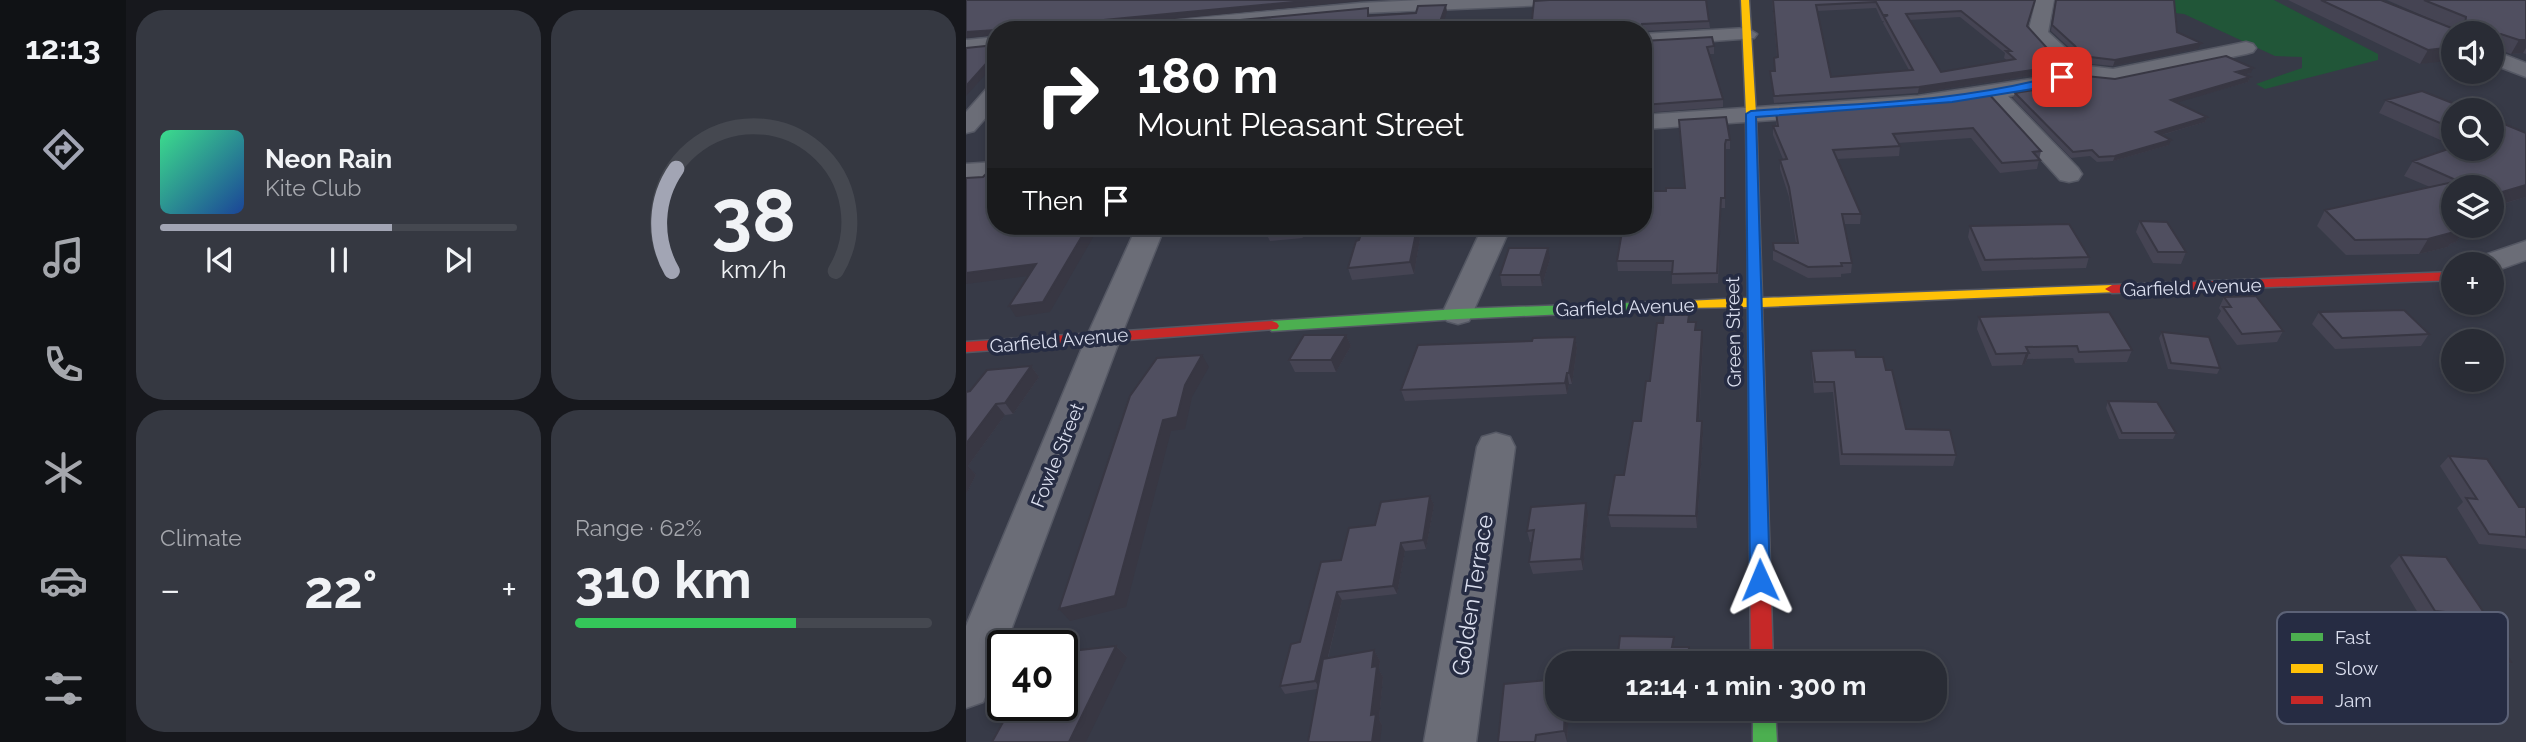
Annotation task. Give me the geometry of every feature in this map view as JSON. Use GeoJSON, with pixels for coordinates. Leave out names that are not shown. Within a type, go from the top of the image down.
{"type":"FeatureCollection","features":[{"type":"Feature","properties":{"kind":"street"},"geometry":{"type":"LineString","coordinates":[[1236,21],[1244,0]]}},
{"type":"Feature","properties":{"kind":"street"},"geometry":{"type":"LineString","coordinates":[[1264,21],[1361,8],[1482,6],[1548,0]]}},
{"type":"Feature","properties":{"kind":"street","name":"Green Street"},"geometry":{"type":"LineString","coordinates":[[1745,0],[1751,114],[1762,651]]}},
{"type":"Feature","properties":{"kind":"street"},"geometry":{"type":"LineString","coordinates":[[2045,0],[2038,33],[2065,58],[2068,71]]}},
{"type":"Feature","properties":{"kind":"street"},"geometry":{"type":"LineString","coordinates":[[1652,39],[1747,34]]}},
{"type":"Feature","properties":{"kind":"street"},"geometry":{"type":"LineString","coordinates":[[966,46],[987,44]]}},
{"type":"Feature","properties":{"kind":"street"},"geometry":{"type":"LineString","coordinates":[[2068,71],[2113,75],[2246,48]]}},
{"type":"Feature","properties":{"kind":"street"},"geometry":{"type":"LineString","coordinates":[[2504,61],[2526,71]]}},
{"type":"Feature","properties":{"kind":"street"},"geometry":{"type":"LineString","coordinates":[[1652,121],[1917,103],[2050,83],[2068,71]]}},
{"type":"Feature","properties":{"kind":"street"},"geometry":{"type":"LineString","coordinates":[[1993,93],[2069,174]]}},
{"type":"Feature","properties":{"kind":"street"},"geometry":{"type":"LineString","coordinates":[[966,126],[987,102]]}},
{"type":"Feature","properties":{"kind":"street"},"geometry":{"type":"LineString","coordinates":[[966,173],[987,171]]}},
{"type":"Feature","properties":{"kind":"street","name":"Fowle Street"},"geometry":{"type":"LineString","coordinates":[[967,680],[1104,335],[1148,235]]}},
{"type":"Feature","properties":{"kind":"street"},"geometry":{"type":"LineString","coordinates":[[1458,314],[1493,235]]}},
{"type":"Feature","properties":{"kind":"street"},"geometry":{"type":"LineString","coordinates":[[2504,258],[2526,250]]}},
{"type":"Feature","properties":{"kind":"street","name":"Garfield Avenue"},"geometry":{"type":"LineString","coordinates":[[966,347],[1104,335],[1458,314],[2441,276]]}},
{"type":"Feature","properties":{"kind":"street","name":"Golden Terrace"},"geometry":{"type":"LineString","coordinates":[[1450,742],[1496,447]]}},
{"type":"Feature","properties":{"kind":"street"},"geometry":{"type":"LineString","coordinates":[[1764,721],[1765,742]]}},
{"type":"Feature","properties":{"kind":"green space"},"geometry":{"type":"Polygon","coordinates":[[[2113,0],[2274,0],[2378,54],[2378,60],[2265,89],[2256,84],[2302,68],[2302,57],[2275,56],[2184,14],[2108,6],[2113,0]]]}},
{"type":"Feature","properties":{"kind":"building"},"geometry":{"type":"Polygon","coordinates":[[[966,0],[1315,0],[1093,21],[987,21],[987,31],[966,32],[966,0]]]}},
{"type":"Feature","properties":{"kind":"building"},"geometry":{"type":"Polygon","coordinates":[[[1706,0],[1709,21],[1652,24],[1652,21],[1532,21],[1534,1],[1706,0]]]}},
{"type":"Feature","properties":{"kind":"building"},"geometry":{"type":"Polygon","coordinates":[[[1773,0],[2035,0],[2027,26],[2057,59],[2045,68],[1919,87],[1774,96],[1770,71],[1775,71],[1774,58],[1778,57],[1773,0]],[[1876,2],[1816,5],[1831,77],[1913,70],[1884,17],[1888,15],[1883,15],[1876,2]],[[1961,11],[1906,14],[1941,72],[2015,59],[2006,51],[2011,51],[1961,11]]]}},
{"type":"Feature","properties":{"kind":"building"},"geometry":{"type":"Polygon","coordinates":[[[2056,0],[2174,0],[2177,32],[2201,43],[2115,60],[2082,56],[2052,25],[2056,0]]]}},
{"type":"Feature","properties":{"kind":"building"},"geometry":{"type":"Polygon","coordinates":[[[2321,0],[2381,0],[2441,24],[2441,48],[2428,50],[2321,0]]]}},
{"type":"Feature","properties":{"kind":"building"},"geometry":{"type":"Polygon","coordinates":[[[2424,0],[2526,0],[2526,40],[2504,35],[2504,21],[2466,21],[2466,17],[2424,0]]]}},
{"type":"Feature","properties":{"kind":"building"},"geometry":{"type":"Polygon","coordinates":[[[1446,5],[1440,21],[1230,21],[1368,8],[1368,16],[1416,13],[1418,6],[1446,5]]]}},
{"type":"Feature","properties":{"kind":"building"},"geometry":{"type":"Polygon","coordinates":[[[1712,37],[1714,46],[1707,47],[1723,99],[1652,104],[1652,40],[1712,37]]]}},
{"type":"Feature","properties":{"kind":"building"},"geometry":{"type":"Polygon","coordinates":[[[987,46],[987,62],[966,86],[966,48],[987,46]]]}},
{"type":"Feature","properties":{"kind":"building"},"geometry":{"type":"Polygon","coordinates":[[[2226,56],[2253,68],[2236,72],[2250,77],[2171,100],[2207,117],[2156,132],[2171,140],[2115,156],[2099,157],[2092,150],[2073,152],[2015,93],[2060,86],[2076,75],[2115,79],[2226,56]]]}},
{"type":"Feature","properties":{"kind":"building"},"geometry":{"type":"Polygon","coordinates":[[[2422,91],[2441,99],[2441,123],[2386,100],[2422,91]]]}},
{"type":"Feature","properties":{"kind":"building"},"geometry":{"type":"Polygon","coordinates":[[[1988,93],[2041,151],[2033,152],[2040,160],[2002,163],[1973,128],[1893,134],[1900,146],[1833,150],[1861,214],[1842,214],[1852,263],[1808,267],[1774,250],[1773,243],[1798,243],[1789,187],[1780,160],[1787,159],[1773,126],[1778,126],[1776,113],[1920,104],[1988,93]]]}},
{"type":"Feature","properties":{"kind":"building"},"geometry":{"type":"Polygon","coordinates":[[[1726,117],[1730,140],[1726,140],[1725,144],[1725,198],[1721,198],[1717,273],[1672,274],[1673,261],[1617,261],[1621,235],[1652,235],[1652,191],[1685,188],[1679,120],[1726,117]]]}},
{"type":"Feature","properties":{"kind":"building"},"geometry":{"type":"Polygon","coordinates":[[[2504,124],[2526,133],[2526,185],[2504,191],[2504,175],[2444,175],[2413,161],[2441,151],[2441,161],[2504,161],[2504,124]]]}},
{"type":"Feature","properties":{"kind":"building"},"geometry":{"type":"Polygon","coordinates":[[[987,173],[987,235],[1083,235],[1043,302],[1009,306],[1036,264],[966,273],[966,178],[983,177],[987,173]]]}},
{"type":"Feature","properties":{"kind":"building"},"geometry":{"type":"Polygon","coordinates":[[[2441,185],[2441,236],[2428,239],[2355,240],[2325,210],[2441,185]]]}},
{"type":"Feature","properties":{"kind":"building"},"geometry":{"type":"Polygon","coordinates":[[[2140,221],[2167,222],[2186,252],[2158,252],[2140,221]]]}},
{"type":"Feature","properties":{"kind":"building"},"geometry":{"type":"Polygon","coordinates":[[[2069,224],[2089,257],[1985,260],[1970,226],[2069,224]]]}},
{"type":"Feature","properties":{"kind":"building"},"geometry":{"type":"Polygon","coordinates":[[[1361,235],[1416,235],[1410,262],[1348,268],[1356,241],[1361,235]]]}},
{"type":"Feature","properties":{"kind":"building"},"geometry":{"type":"Polygon","coordinates":[[[1509,248],[1548,248],[1540,275],[1500,275],[1509,248]]]}},
{"type":"Feature","properties":{"kind":"building"},"geometry":{"type":"Polygon","coordinates":[[[2256,296],[2283,331],[2242,334],[2223,307],[2231,307],[2224,297],[2256,296]]]}},
{"type":"Feature","properties":{"kind":"building"},"geometry":{"type":"Polygon","coordinates":[[[2404,310],[2429,334],[2342,338],[2319,312],[2404,310]]]}},
{"type":"Feature","properties":{"kind":"building"},"geometry":{"type":"Polygon","coordinates":[[[2109,312],[2132,350],[2079,352],[2077,346],[2026,347],[2029,353],[1996,354],[1979,317],[2109,312]]]}},
{"type":"Feature","properties":{"kind":"building"},"geometry":{"type":"Polygon","coordinates":[[[1664,315],[1689,315],[1688,322],[1696,322],[1695,330],[1702,330],[1697,421],[1702,421],[1696,516],[1608,515],[1615,475],[1624,475],[1633,421],[1641,421],[1646,381],[1650,381],[1657,323],[1663,323],[1664,315]]]}},
{"type":"Feature","properties":{"kind":"building"},"geometry":{"type":"Polygon","coordinates":[[[2162,332],[2209,337],[2220,368],[2171,363],[2162,332]]]}},
{"type":"Feature","properties":{"kind":"building"},"geometry":{"type":"Polygon","coordinates":[[[1304,335],[1346,335],[1331,360],[1289,360],[1304,335]]]}},
{"type":"Feature","properties":{"kind":"building"},"geometry":{"type":"Polygon","coordinates":[[[1575,337],[1565,383],[1401,390],[1418,345],[1575,337]]]}},
{"type":"Feature","properties":{"kind":"building"},"geometry":{"type":"Polygon","coordinates":[[[1855,350],[1856,357],[1883,357],[1886,370],[1892,370],[1906,429],[1950,430],[1956,455],[1842,454],[1834,382],[1815,382],[1811,351],[1855,350]]]}},
{"type":"Feature","properties":{"kind":"building"},"geometry":{"type":"Polygon","coordinates":[[[1202,355],[1185,385],[1177,417],[1163,420],[1115,596],[1059,609],[1130,396],[1157,358],[1202,355]]]}},
{"type":"Feature","properties":{"kind":"building"},"geometry":{"type":"Polygon","coordinates":[[[1031,366],[1005,403],[996,404],[966,444],[966,392],[970,391],[987,370],[1031,366]]]}},
{"type":"Feature","properties":{"kind":"building"},"geometry":{"type":"Polygon","coordinates":[[[2108,401],[2157,402],[2176,433],[2122,433],[2108,401]]]}},
{"type":"Feature","properties":{"kind":"building"},"geometry":{"type":"Polygon","coordinates":[[[2449,456],[2487,459],[2519,507],[2526,507],[2526,537],[2489,534],[2466,498],[2477,499],[2449,456]]]}},
{"type":"Feature","properties":{"kind":"building"},"geometry":{"type":"Polygon","coordinates":[[[1430,496],[1423,540],[1401,543],[1393,586],[1337,592],[1315,681],[1280,686],[1291,644],[1300,642],[1321,562],[1341,560],[1349,528],[1375,525],[1381,502],[1430,496]]]}},
{"type":"Feature","properties":{"kind":"building"},"geometry":{"type":"Polygon","coordinates":[[[1586,503],[1581,559],[1529,562],[1534,530],[1527,531],[1531,507],[1586,503]]]}},
{"type":"Feature","properties":{"kind":"building"},"geometry":{"type":"Polygon","coordinates":[[[2400,555],[2446,557],[2483,612],[2435,611],[2400,555]]]}},
{"type":"Feature","properties":{"kind":"building"},"geometry":{"type":"Polygon","coordinates":[[[1620,636],[1674,637],[1672,647],[1689,647],[1689,651],[1618,651],[1620,636]]]}},
{"type":"Feature","properties":{"kind":"building"},"geometry":{"type":"Polygon","coordinates":[[[1116,646],[1069,742],[992,742],[1004,721],[1078,721],[1078,650],[1116,646]]]}},
{"type":"Feature","properties":{"kind":"building"},"geometry":{"type":"Polygon","coordinates":[[[1374,650],[1372,667],[1377,666],[1371,715],[1376,714],[1372,742],[1308,742],[1323,659],[1374,650]]]}},
{"type":"Feature","properties":{"kind":"building"},"geometry":{"type":"Polygon","coordinates":[[[1545,680],[1545,721],[1564,721],[1564,731],[1536,735],[1535,742],[1498,742],[1504,684],[1545,680]]]}},
{"type":"Feature","properties":{"kind":"traffic: fast"},"geometry":{"type":"LineString","coordinates":[[1272,326],[1458,314],[1686,305]]}},
{"type":"Feature","properties":{"kind":"traffic: fast"},"geometry":{"type":"LineString","coordinates":[[1764,721],[1765,742]]}},
{"type":"Feature","properties":{"kind":"traffic: slow"},"geometry":{"type":"LineString","coordinates":[[1745,0],[1751,114],[1755,307]]}},
{"type":"Feature","properties":{"kind":"traffic: slow"},"geometry":{"type":"LineString","coordinates":[[1686,305],[2112,289]]}},
{"type":"Feature","properties":{"kind":"traffic: jam"},"geometry":{"type":"LineString","coordinates":[[2112,289],[2441,276]]}},
{"type":"Feature","properties":{"kind":"traffic: jam"},"geometry":{"type":"LineString","coordinates":[[1755,307],[1762,651]]}},
{"type":"Feature","properties":{"kind":"traffic: jam"},"geometry":{"type":"LineString","coordinates":[[966,347],[1272,326]]}},
{"type":"Feature","properties":{"kind":"route"},"geometry":{"type":"LineString","coordinates":[[1760,580],[1751,114],[1952,99],[2039,85],[2062,77]]}}]}
